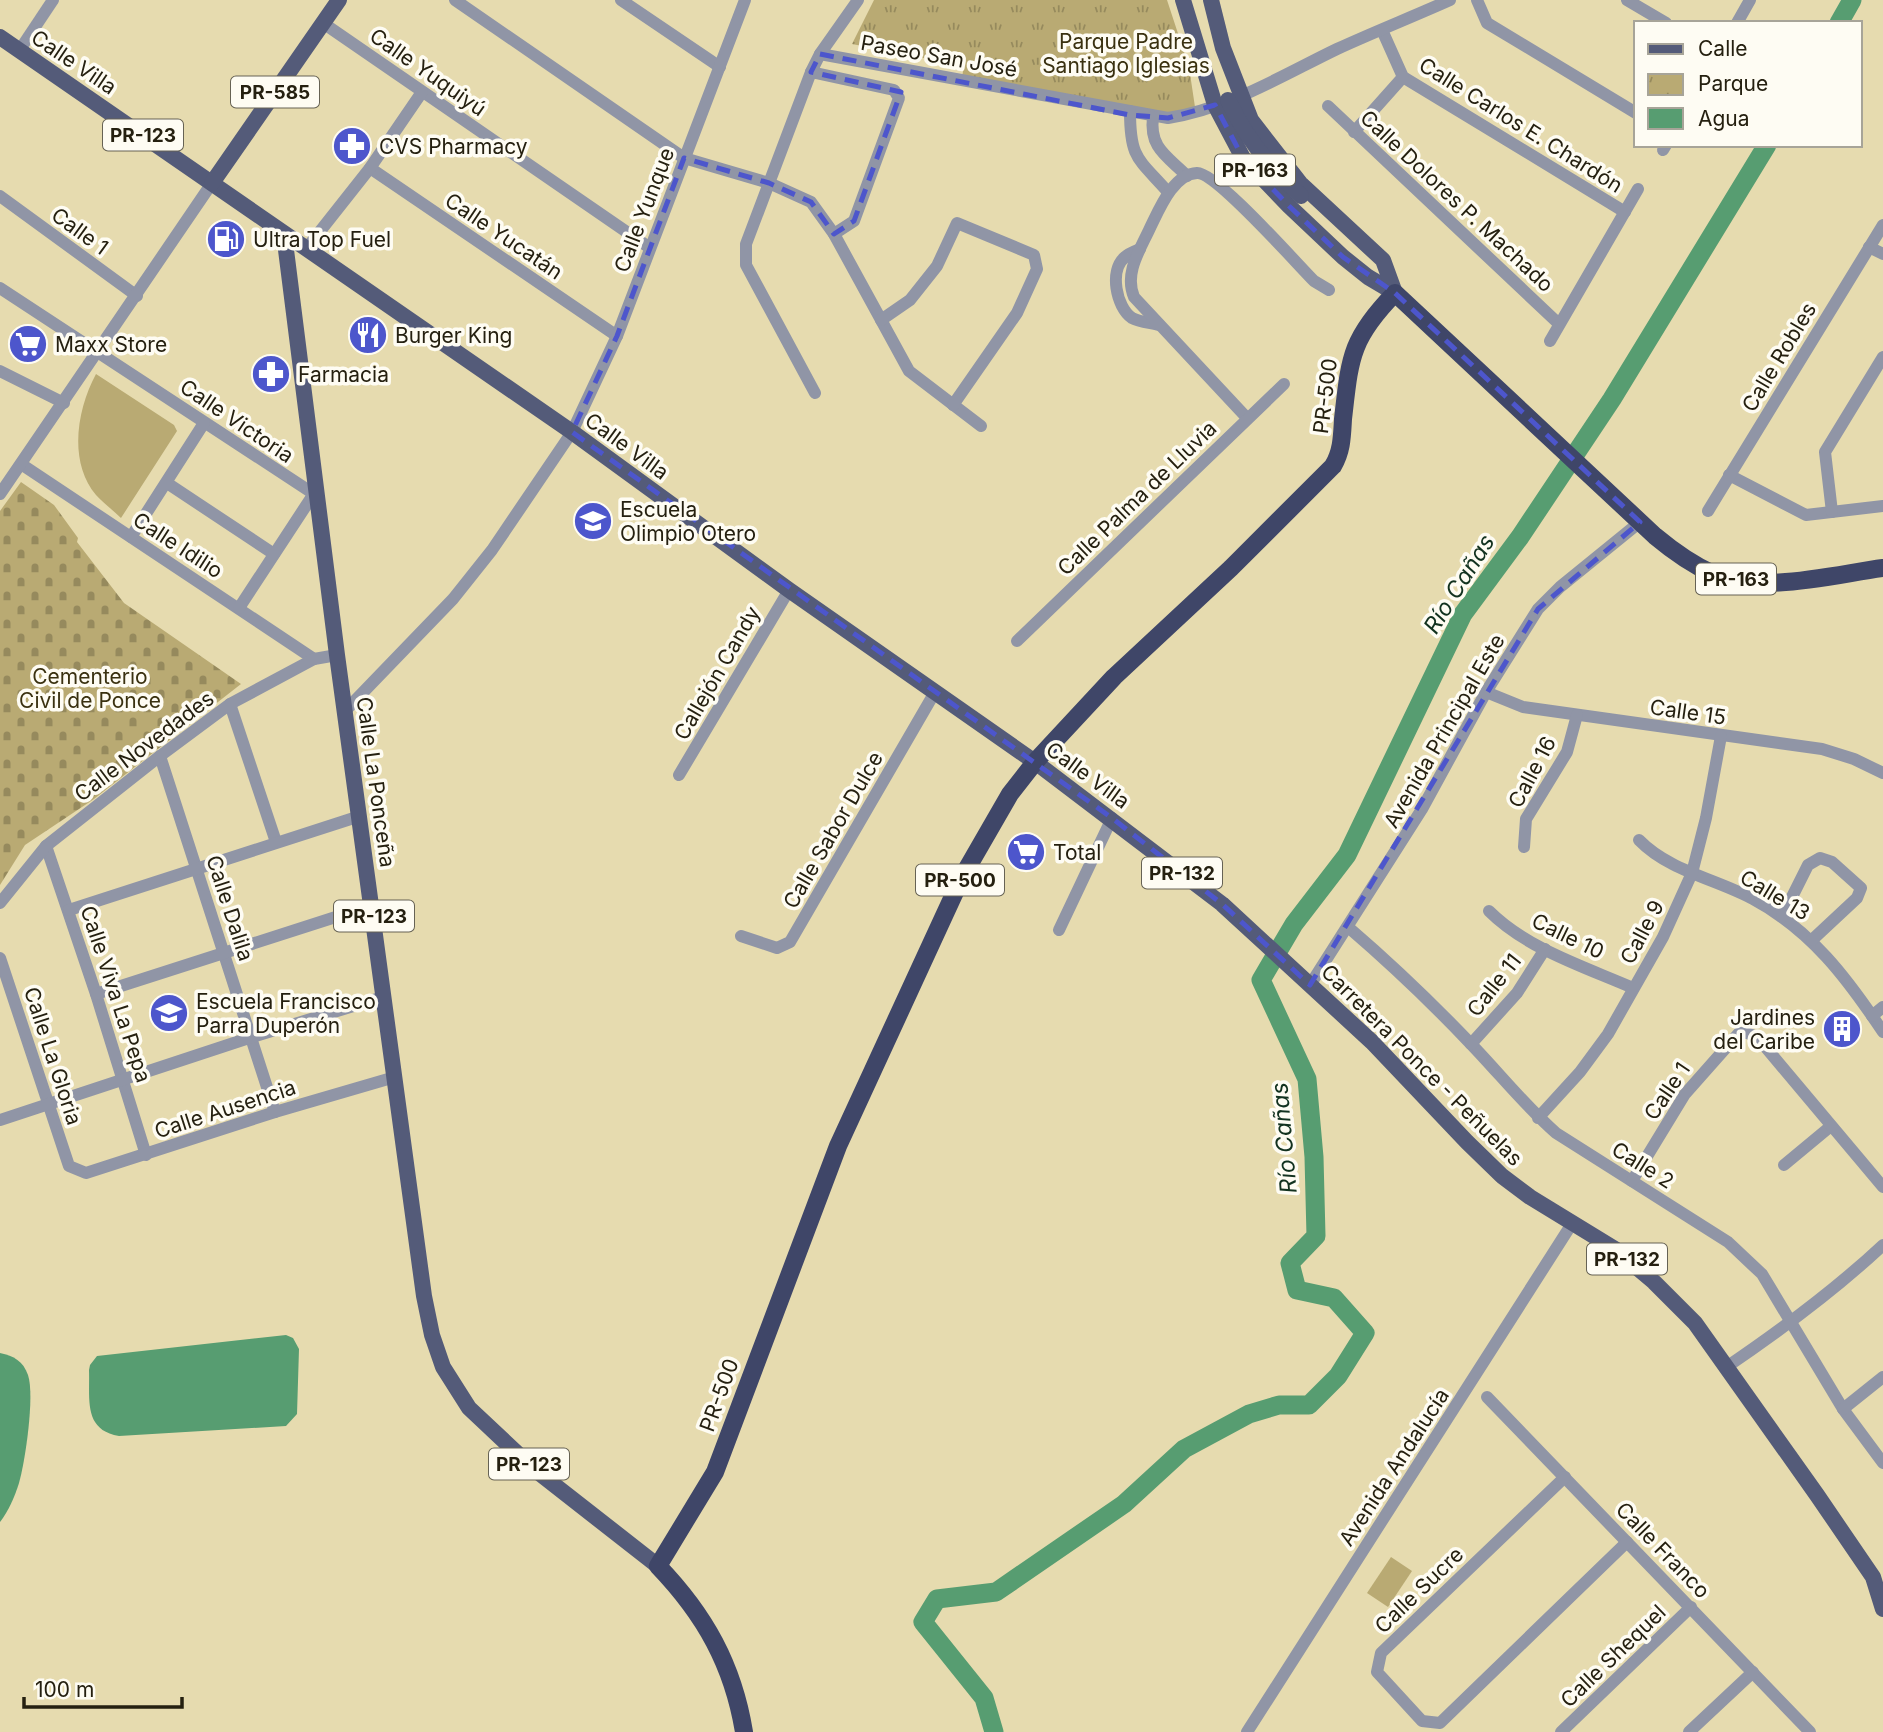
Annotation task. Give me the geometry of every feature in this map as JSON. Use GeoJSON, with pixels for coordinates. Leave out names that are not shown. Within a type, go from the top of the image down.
{"type":"FeatureCollection","features":[{"type":"Feature","properties":{"kind":"highway","name":"PR-163"},"geometry":{"type":"LineString","coordinates":[[1395,293],[1640,522],[1688,561],[1732,579],[1771,583],[1883,568]]}},
{"type":"Feature","properties":{"kind":"highway","name":"PR-500"},"geometry":{"type":"LineString","coordinates":[[659,1566],[715,1472],[838,1146],[961,879],[1010,794],[1035,762],[1114,677],[1231,568],[1333,466],[1341,447],[1348,383],[1357,341],[1372,317],[1395,293]]}},
{"type":"Feature","properties":{"kind":"highway","name":"PR-123"},"geometry":{"type":"LineString","coordinates":[[659,1566],[691,1603],[721,1653],[740,1708],[744,1732]]}},
{"type":"Feature","properties":{"kind":"main road","name":"PR-585"},"geometry":{"type":"LineString","coordinates":[[212,183],[339,0]]}},
{"type":"Feature","properties":{"kind":"main road","name":"PR-163"},"geometry":{"type":"LineString","coordinates":[[1211,0],[1223,48],[1227,101],[1243,158],[1343,257],[1368,277],[1395,293]]}},
{"type":"Feature","properties":{"kind":"main road","name":"PR-163"},"geometry":{"type":"LineString","coordinates":[[1184,6],[1227,101],[1254,145],[1302,197],[1337,217],[1383,260],[1395,293]]}},
{"type":"Feature","properties":{"kind":"main road","name":"Calle Villa"},"geometry":{"type":"LineString","coordinates":[[0,37],[572,432],[789,590],[1035,762],[1112,818],[1250,929]]}},
{"type":"Feature","properties":{"kind":"main road","name":"Calle La Ponceña"},"geometry":{"type":"LineString","coordinates":[[284,234],[315,496],[373,905],[424,1296],[432,1335],[443,1367],[469,1408],[534,1469],[659,1566]]}},
{"type":"Feature","properties":{"kind":"main road","name":"Carretera Ponce - Peñuelas"},"geometry":{"type":"LineString","coordinates":[[1250,929],[1372,1042],[1467,1143],[1503,1176],[1530,1197],[1615,1249],[1654,1282],[1695,1323],[1873,1577],[1883,1609]]}},
{"type":"Feature","properties":{"kind":"street"},"geometry":{"type":"LineString","coordinates":[[19,51],[53,0]]}},
{"type":"Feature","properties":{"kind":"street"},"geometry":{"type":"LineString","coordinates":[[455,0],[684,158],[769,183],[811,202],[834,234],[909,371],[981,426]]}},
{"type":"Feature","properties":{"kind":"street"},"geometry":{"type":"LineString","coordinates":[[621,0],[720,67]]}},
{"type":"Feature","properties":{"kind":"street","name":"Calle Yunque"},"geometry":{"type":"LineString","coordinates":[[345,711],[453,599],[492,550],[572,432],[617,336],[745,0]]}},
{"type":"Feature","properties":{"kind":"street"},"geometry":{"type":"LineString","coordinates":[[815,393],[746,265],[746,244],[811,72],[820,54],[858,0]]}},
{"type":"Feature","properties":{"kind":"street","name":"Paseo San José"},"geometry":{"type":"LineString","coordinates":[[820,54],[1168,118],[1190,115],[1227,101],[1450,0]]}},
{"type":"Feature","properties":{"kind":"street"},"geometry":{"type":"LineString","coordinates":[[1476,0],[1487,23],[1634,112]]}},
{"type":"Feature","properties":{"kind":"street"},"geometry":{"type":"LineString","coordinates":[[1628,0],[1663,21]]}},
{"type":"Feature","properties":{"kind":"street"},"geometry":{"type":"LineString","coordinates":[[1738,21],[1750,0]]}},
{"type":"Feature","properties":{"kind":"street","name":"Calle Yuquiyú"},"geometry":{"type":"LineString","coordinates":[[323,23],[650,248]]}},
{"type":"Feature","properties":{"kind":"street","name":"Calle Carlos E. Chardón"},"geometry":{"type":"LineString","coordinates":[[1382,30],[1403,78],[1625,212]]}},
{"type":"Feature","properties":{"kind":"street"},"geometry":{"type":"LineString","coordinates":[[811,72],[894,90],[899,98],[853,221],[834,234]]}},
{"type":"Feature","properties":{"kind":"street"},"geometry":{"type":"LineString","coordinates":[[1354,132],[1403,78]]}},
{"type":"Feature","properties":{"kind":"street"},"geometry":{"type":"LineString","coordinates":[[306,249],[370,168],[422,92]]}},
{"type":"Feature","properties":{"kind":"street","name":"Calle Dolores P. Machado"},"geometry":{"type":"LineString","coordinates":[[1328,106],[1559,324]]}},
{"type":"Feature","properties":{"kind":"street"},"geometry":{"type":"LineString","coordinates":[[1130,111],[1129,137],[1133,151],[1168,192]]}},
{"type":"Feature","properties":{"kind":"street"},"geometry":{"type":"LineString","coordinates":[[1153,117],[1151,130],[1154,143],[1187,176]]}},
{"type":"Feature","properties":{"kind":"street","name":"Calle Yucatán"},"geometry":{"type":"LineString","coordinates":[[370,168],[617,336]]}},
{"type":"Feature","properties":{"kind":"street"},"geometry":{"type":"LineString","coordinates":[[1247,418],[1134,298],[1129,286],[1132,267],[1168,192],[1187,176],[1197,173],[1208,176],[1227,191],[1314,281],[1329,290]]}},
{"type":"Feature","properties":{"kind":"street","name":"PR-585"},"geometry":{"type":"LineString","coordinates":[[21,464],[212,183]]}},
{"type":"Feature","properties":{"kind":"street"},"geometry":{"type":"LineString","coordinates":[[1550,341],[1638,189]]}},
{"type":"Feature","properties":{"kind":"street","name":"Calle 1"},"geometry":{"type":"LineString","coordinates":[[0,197],[137,296]]}},
{"type":"Feature","properties":{"kind":"street"},"geometry":{"type":"LineString","coordinates":[[881,320],[910,300],[937,266],[957,223],[1034,255],[1037,269],[1017,313],[953,405]]}},
{"type":"Feature","properties":{"kind":"street","name":"Calle Robles"},"geometry":{"type":"LineString","coordinates":[[1708,511],[1883,225]]}},
{"type":"Feature","properties":{"kind":"street"},"geometry":{"type":"LineString","coordinates":[[1869,247],[1883,254]]}},
{"type":"Feature","properties":{"kind":"street","name":"Calle Victoria"},"geometry":{"type":"LineString","coordinates":[[0,288],[315,496]]}},
{"type":"Feature","properties":{"kind":"street"},"geometry":{"type":"LineString","coordinates":[[1832,512],[1825,452],[1883,357]]}},
{"type":"Feature","properties":{"kind":"street"},"geometry":{"type":"LineString","coordinates":[[0,371],[64,402]]}},
{"type":"Feature","properties":{"kind":"street","name":"Calle Palma de Lluvia"},"geometry":{"type":"LineString","coordinates":[[1017,640],[1284,384]]}},
{"type":"Feature","properties":{"kind":"street"},"geometry":{"type":"LineString","coordinates":[[131,537],[204,423]]}},
{"type":"Feature","properties":{"kind":"street"},"geometry":{"type":"LineString","coordinates":[[0,494],[6,475],[21,464]]}},
{"type":"Feature","properties":{"kind":"street","name":"Calle Idilio"},"geometry":{"type":"LineString","coordinates":[[21,464],[314,659]]}},
{"type":"Feature","properties":{"kind":"street"},"geometry":{"type":"LineString","coordinates":[[1730,475],[1807,515],[1883,506]]}},
{"type":"Feature","properties":{"kind":"street"},"geometry":{"type":"LineString","coordinates":[[167,483],[274,554]]}},
{"type":"Feature","properties":{"kind":"street"},"geometry":{"type":"LineString","coordinates":[[239,608],[315,496]]}},
{"type":"Feature","properties":{"kind":"street","name":"Avenida Principal Este"},"geometry":{"type":"LineString","coordinates":[[1305,979],[1348,927],[1422,809],[1486,692],[1538,609],[1560,587],[1640,522]]}},
{"type":"Feature","properties":{"kind":"street","name":"Callejón Candy"},"geometry":{"type":"LineString","coordinates":[[679,775],[789,590]]}},
{"type":"Feature","properties":{"kind":"street","name":"Calle Novedades"},"geometry":{"type":"LineString","coordinates":[[0,903],[46,846],[230,704],[314,659],[337,655]]}},
{"type":"Feature","properties":{"kind":"street","name":"Calle Sabor Dulce"},"geometry":{"type":"LineString","coordinates":[[741,936],[777,948],[790,942],[935,692]]}},
{"type":"Feature","properties":{"kind":"street","name":"Calle 15"},"geometry":{"type":"LineString","coordinates":[[1486,692],[1522,707],[1822,749],[1854,759],[1883,773]]}},
{"type":"Feature","properties":{"kind":"street"},"geometry":{"type":"LineString","coordinates":[[230,704],[276,842]]}},
{"type":"Feature","properties":{"kind":"street","name":"Calle 16"},"geometry":{"type":"LineString","coordinates":[[1524,847],[1527,819],[1567,752],[1577,715]]}},
{"type":"Feature","properties":{"kind":"street","name":"Calle 9"},"geometry":{"type":"LineString","coordinates":[[1538,1118],[1580,1072],[1608,1034],[1662,937],[1692,873],[1706,818],[1721,736]]}},
{"type":"Feature","properties":{"kind":"street","name":"Calle Dalila"},"geometry":{"type":"LineString","coordinates":[[160,756],[275,1112]]}},
{"type":"Feature","properties":{"kind":"street"},"geometry":{"type":"LineString","coordinates":[[69,910],[360,816]]}},
{"type":"Feature","properties":{"kind":"street"},"geometry":{"type":"LineString","coordinates":[[1059,930],[1112,818]]}},
{"type":"Feature","properties":{"kind":"street","name":"Calle 13"},"geometry":{"type":"LineString","coordinates":[[1640,840],[1652,853],[1751,898],[1812,940],[1883,1032]]}},
{"type":"Feature","properties":{"kind":"street","name":"Calle Viva La Pepa"},"geometry":{"type":"LineString","coordinates":[[46,846],[69,910],[146,1155]]}},
{"type":"Feature","properties":{"kind":"street"},"geometry":{"type":"LineString","coordinates":[[1782,917],[1808,865],[1820,858],[1832,862],[1861,888],[1857,898],[1812,940]]}},
{"type":"Feature","properties":{"kind":"street"},"geometry":{"type":"LineString","coordinates":[[96,994],[373,905]]}},
{"type":"Feature","properties":{"kind":"street","name":"Calle 10"},"geometry":{"type":"LineString","coordinates":[[1489,911],[1502,924],[1545,949],[1633,988]]}},
{"type":"Feature","properties":{"kind":"street","name":"Calle 2"},"geometry":{"type":"LineString","coordinates":[[1348,927],[1404,975],[1538,1118],[1556,1133],[1728,1242],[1747,1258],[1762,1275],[1793,1322],[1843,1409],[1883,1463]]}},
{"type":"Feature","properties":{"kind":"street","name":"Calle 11"},"geometry":{"type":"LineString","coordinates":[[1471,1044],[1517,993],[1545,949]]}},
{"type":"Feature","properties":{"kind":"street","name":"Calle La Gloria"},"geometry":{"type":"LineString","coordinates":[[0,958],[69,1166]]}},
{"type":"Feature","properties":{"kind":"street"},"geometry":{"type":"LineString","coordinates":[[0,1120],[383,997]]}},
{"type":"Feature","properties":{"kind":"street"},"geometry":{"type":"LineString","coordinates":[[1872,1016],[1883,1007]]}},
{"type":"Feature","properties":{"kind":"street","name":"Calle 1"},"geometry":{"type":"LineString","coordinates":[[1632,1181],[1685,1094],[1739,1033],[1747,1033],[1757,1037],[1883,1187]]}},
{"type":"Feature","properties":{"kind":"street","name":"Calle Ausencia"},"geometry":{"type":"LineString","coordinates":[[69,1166],[86,1173],[275,1112],[395,1077]]}},
{"type":"Feature","properties":{"kind":"street"},"geometry":{"type":"LineString","coordinates":[[1784,1165],[1831,1126]]}},
{"type":"Feature","properties":{"kind":"street","name":"Avenida Andalucía"},"geometry":{"type":"LineString","coordinates":[[1247,1732],[1573,1222]]}},
{"type":"Feature","properties":{"kind":"street"},"geometry":{"type":"LineString","coordinates":[[1725,1368],[1793,1322],[1849,1277],[1883,1245]]}},
{"type":"Feature","properties":{"kind":"street"},"geometry":{"type":"LineString","coordinates":[[1843,1409],[1883,1377]]}},
{"type":"Feature","properties":{"kind":"street","name":"Calle Franco"},"geometry":{"type":"LineString","coordinates":[[1487,1397],[1810,1732]]}},
{"type":"Feature","properties":{"kind":"street","name":"Calle Sucre"},"geometry":{"type":"LineString","coordinates":[[1565,1477],[1381,1653],[1377,1672],[1422,1721],[1440,1723],[1627,1542]]}},
{"type":"Feature","properties":{"kind":"street","name":"Calle Shequel"},"geometry":{"type":"LineString","coordinates":[[1562,1732],[1691,1607]]}},
{"type":"Feature","properties":{"kind":"street"},"geometry":{"type":"LineString","coordinates":[[1689,1732],[1753,1672]]}},
{"type":"Feature","properties":{"kind":"highlighted area"},"geometry":{"type":"Polygon","coordinates":[[[820,54],[1130,115],[1168,118],[1215,105],[1243,158],[1289,206],[1343,257],[1395,293],[1640,522],[1538,609],[1310,985],[1222,904],[1112,818],[572,432],[617,336],[684,158],[769,183],[811,202],[834,234],[854,221],[901,92],[811,72],[820,54]]]}},
{"type":"Feature","properties":{"kind":"green space","name":"Parque Padre Santiago Iglesias"},"geometry":{"type":"Polygon","coordinates":[[[874,0],[1167,0],[1189,67],[1195,107],[1168,116],[962,77],[964,66],[852,44],[874,0]]]}},
{"type":"Feature","properties":{"kind":"green space"},"geometry":{"type":"Polygon","coordinates":[[[96,374],[174,425],[177,431],[121,518],[99,498],[87,482],[79,451],[80,419],[96,374]]]}},
{"type":"Feature","properties":{"kind":"green space","name":"Cementerio Civil de Ponce"},"geometry":{"type":"Polygon","coordinates":[[[21,482],[54,505],[78,538],[77,542],[124,603],[241,684],[94,799],[25,845],[0,885],[0,511],[21,482]]]}},
{"type":"Feature","properties":{"kind":"green space"},"geometry":{"type":"Polygon","coordinates":[[[1391,1557],[1412,1571],[1388,1607],[1367,1593],[1391,1557]]]}},
{"type":"Feature","properties":{"kind":"water"},"geometry":{"type":"Polygon","coordinates":[[[286,1335],[293,1338],[299,1349],[297,1414],[286,1426],[119,1436],[107,1433],[94,1420],[89,1402],[89,1370],[97,1356],[286,1335]]]}},
{"type":"Feature","properties":{"kind":"water"},"geometry":{"type":"Polygon","coordinates":[[[0,1353],[21,1363],[28,1375],[30,1413],[19,1483],[0,1522],[0,1353]]]}},
{"type":"Feature","properties":{"kind":"waterway","name":"Río Cañas"},"geometry":{"type":"LineString","coordinates":[[1840,21],[1852,0]]}},
{"type":"Feature","properties":{"kind":"waterway","name":"Río Cañas"},"geometry":{"type":"LineString","coordinates":[[994,1732],[984,1698],[923,1622],[937,1599],[996,1592],[1124,1504],[1184,1449],[1249,1414],[1279,1405],[1309,1405],[1338,1376],[1365,1333],[1334,1298],[1297,1290],[1290,1263],[1316,1236],[1314,1157],[1307,1079],[1261,980],[1294,924],[1347,855],[1463,614],[1520,537],[1612,399],[1766,147]]}},
{"type":"Feature","properties":{"kind":"place","name":"CVS Pharmacy"},"geometry":{"type":"Point","coordinates":[352,146]}},
{"type":"Feature","properties":{"kind":"place","name":"Ultra Top Fuel"},"geometry":{"type":"Point","coordinates":[226,239]}},
{"type":"Feature","properties":{"kind":"place","name":"Burger King"},"geometry":{"type":"Point","coordinates":[368,335]}},
{"type":"Feature","properties":{"kind":"place","name":"Maxx Store"},"geometry":{"type":"Point","coordinates":[28,344]}},
{"type":"Feature","properties":{"kind":"place","name":"Farmacia"},"geometry":{"type":"Point","coordinates":[271,374]}},
{"type":"Feature","properties":{"kind":"place","name":"Escuela Olimpio Otero"},"geometry":{"type":"Point","coordinates":[593,521]}},
{"type":"Feature","properties":{"kind":"place","name":"Total"},"geometry":{"type":"Point","coordinates":[1026,852]}},
{"type":"Feature","properties":{"kind":"place","name":"Escuela Francisco Parra Duperón"},"geometry":{"type":"Point","coordinates":[169,1013]}},
{"type":"Feature","properties":{"kind":"place","name":"Jardines del Caribe"},"geometry":{"type":"Point","coordinates":[1842,1029]}}]}
